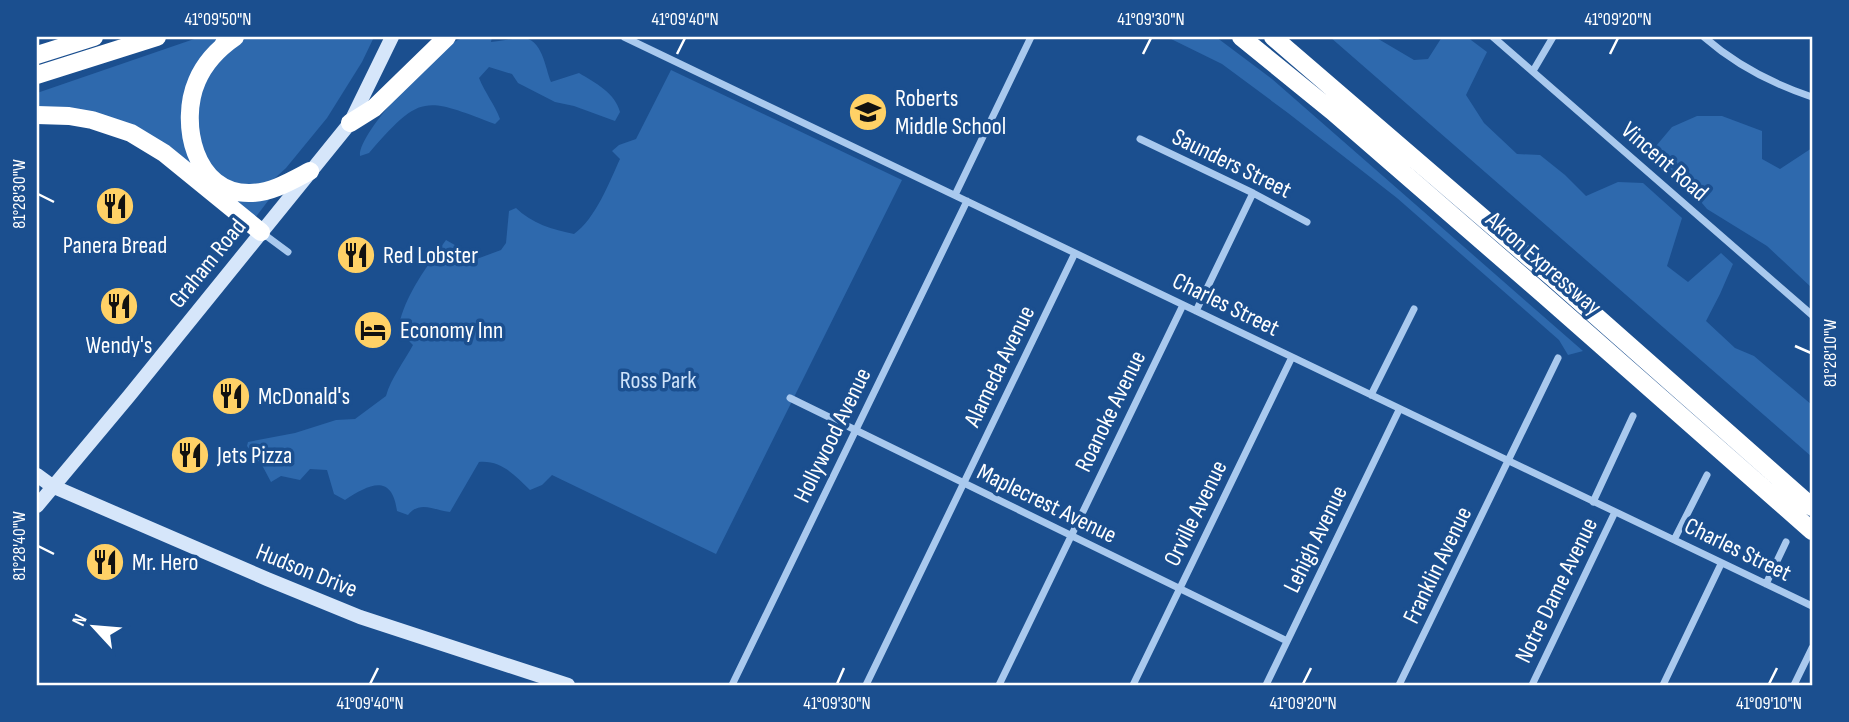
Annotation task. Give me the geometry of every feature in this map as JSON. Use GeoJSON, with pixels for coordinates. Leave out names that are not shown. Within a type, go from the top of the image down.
{"type":"FeatureCollection","features":[{"type":"Feature","properties":{"kind":"highway"},"geometry":{"type":"LineString","coordinates":[[37,55],[77,40],[94,37]]}},
{"type":"Feature","properties":{"kind":"highway"},"geometry":{"type":"LineString","coordinates":[[37,75],[157,37]]}},
{"type":"Feature","properties":{"kind":"highway"},"geometry":{"type":"LineString","coordinates":[[235,37],[210,59],[197,80],[192,95],[190,125],[200,162],[216,181],[243,193],[288,183],[310,172]]}},
{"type":"Feature","properties":{"kind":"highway"},"geometry":{"type":"LineString","coordinates":[[350,123],[374,108],[447,37]]}},
{"type":"Feature","properties":{"kind":"highway","name":"Akron Expressway"},"geometry":{"type":"LineString","coordinates":[[1241,37],[1266,55],[1544,295],[1812,531]]}},
{"type":"Feature","properties":{"kind":"highway","name":"Akron Expressway"},"geometry":{"type":"LineString","coordinates":[[1273,37],[1543,269],[1812,506]]}},
{"type":"Feature","properties":{"kind":"highway"},"geometry":{"type":"LineString","coordinates":[[37,115],[92,120],[131,133],[164,153],[261,232]]}},
{"type":"Feature","properties":{"kind":"main road","name":"Graham Road"},"geometry":{"type":"LineString","coordinates":[[37,506],[350,123],[392,37]]}},
{"type":"Feature","properties":{"kind":"main road","name":"Hudson Drive"},"geometry":{"type":"LineString","coordinates":[[37,475],[52,486],[360,617],[568,685]]}},
{"type":"Feature","properties":{"kind":"street","name":"Charles Street"},"geometry":{"type":"LineString","coordinates":[[624,37],[1812,606]]}},
{"type":"Feature","properties":{"kind":"street"},"geometry":{"type":"LineString","coordinates":[[955,195],[1031,37]]}},
{"type":"Feature","properties":{"kind":"street","name":"Vincent Road"},"geometry":{"type":"LineString","coordinates":[[1493,37],[1812,315]]}},
{"type":"Feature","properties":{"kind":"street"},"geometry":{"type":"LineString","coordinates":[[1533,71],[1553,37]]}},
{"type":"Feature","properties":{"kind":"street"},"geometry":{"type":"LineString","coordinates":[[1704,37],[1744,66],[1774,82],[1812,97]]}},
{"type":"Feature","properties":{"kind":"street","name":"Saunders Street"},"geometry":{"type":"LineString","coordinates":[[1140,139],[1307,222]]}},
{"type":"Feature","properties":{"kind":"street"},"geometry":{"type":"LineString","coordinates":[[1196,311],[1253,193]]}},
{"type":"Feature","properties":{"kind":"street","name":"Hollywood Avenue"},"geometry":{"type":"LineString","coordinates":[[732,685],[967,201]]}},
{"type":"Feature","properties":{"kind":"street"},"geometry":{"type":"LineString","coordinates":[[261,232],[288,252]]}},
{"type":"Feature","properties":{"kind":"street","name":"Alameda Avenue"},"geometry":{"type":"LineString","coordinates":[[866,685],[1075,253]]}},
{"type":"Feature","properties":{"kind":"street","name":"Roanoke Avenue"},"geometry":{"type":"LineString","coordinates":[[999,685],[1183,305]]}},
{"type":"Feature","properties":{"kind":"street"},"geometry":{"type":"LineString","coordinates":[[1371,396],[1414,309]]}},
{"type":"Feature","properties":{"kind":"street","name":"Orville Avenue"},"geometry":{"type":"LineString","coordinates":[[1133,685],[1292,357]]}},
{"type":"Feature","properties":{"kind":"street","name":"Franklin Avenue"},"geometry":{"type":"LineString","coordinates":[[1399,685],[1558,358]]}},
{"type":"Feature","properties":{"kind":"street","name":"Maplecrest Avenue"},"geometry":{"type":"LineString","coordinates":[[790,398],[1287,641]]}},
{"type":"Feature","properties":{"kind":"street","name":"Lehigh Avenue"},"geometry":{"type":"LineString","coordinates":[[1266,685],[1399,410]]}},
{"type":"Feature","properties":{"kind":"street"},"geometry":{"type":"LineString","coordinates":[[1593,502],[1633,416]]}},
{"type":"Feature","properties":{"kind":"street"},"geometry":{"type":"LineString","coordinates":[[1674,540],[1707,475]]}},
{"type":"Feature","properties":{"kind":"street","name":"Notre Dame Avenue"},"geometry":{"type":"LineString","coordinates":[[1532,685],[1615,512]]}},
{"type":"Feature","properties":{"kind":"street"},"geometry":{"type":"LineString","coordinates":[[1766,584],[1786,542]]}},
{"type":"Feature","properties":{"kind":"street"},"geometry":{"type":"LineString","coordinates":[[1663,685],[1721,564]]}},
{"type":"Feature","properties":{"kind":"street"},"geometry":{"type":"LineString","coordinates":[[1794,685],[1812,648]]}},
{"type":"Feature","properties":{"kind":"green space"},"geometry":{"type":"Polygon","coordinates":[[[200,37],[225,37],[189,89],[201,173],[271,197],[255,218],[154,139],[37,111],[37,93],[200,37]]]}},
{"type":"Feature","properties":{"kind":"green space"},"geometry":{"type":"Polygon","coordinates":[[[246,37],[374,37],[362,62],[327,118],[286,168],[274,179],[250,189],[212,175],[194,126],[201,84],[234,42],[246,37]]]}},
{"type":"Feature","properties":{"kind":"green space"},"geometry":{"type":"Polygon","coordinates":[[[463,37],[492,37],[491,42],[527,39],[538,47],[551,82],[579,73],[609,94],[620,112],[615,121],[555,102],[518,83],[512,74],[489,67],[479,78],[500,119],[495,124],[438,105],[425,106],[413,110],[401,119],[369,153],[360,156],[362,145],[370,131],[396,98],[439,53],[463,37]]]}},
{"type":"Feature","properties":{"kind":"green space"},"geometry":{"type":"Polygon","coordinates":[[[1167,37],[1216,37],[1272,79],[1583,351],[1568,355],[1559,340],[1397,198],[1288,113],[1222,64],[1167,37]]]}},
{"type":"Feature","properties":{"kind":"green space"},"geometry":{"type":"Polygon","coordinates":[[[1330,37],[1375,37],[1414,60],[1428,59],[1442,37],[1467,37],[1487,52],[1466,95],[1484,123],[1517,154],[1540,155],[1586,196],[1618,182],[1643,183],[1682,218],[1667,266],[1688,282],[1721,253],[1733,264],[1706,321],[1735,348],[1754,356],[1812,405],[1812,457],[1330,37]]]}},
{"type":"Feature","properties":{"kind":"green space","name":"Ross Park"},"geometry":{"type":"Polygon","coordinates":[[[671,70],[902,180],[716,554],[552,475],[542,485],[530,490],[508,470],[487,462],[479,462],[450,512],[427,507],[417,508],[408,515],[397,511],[390,491],[378,485],[345,500],[334,494],[327,470],[310,469],[300,480],[281,476],[271,482],[247,446],[248,442],[295,433],[336,420],[355,419],[386,396],[394,376],[413,345],[398,330],[405,306],[446,240],[460,248],[459,255],[474,260],[501,250],[506,243],[509,211],[516,208],[535,222],[558,230],[574,234],[582,227],[601,200],[620,159],[612,151],[619,145],[636,139],[671,70]]]}},
{"type":"Feature","properties":{"kind":"green space"},"geometry":{"type":"Polygon","coordinates":[[[1697,116],[1722,116],[1762,131],[1762,159],[1780,169],[1812,148],[1812,288],[1767,246],[1707,209],[1680,177],[1651,152],[1672,127],[1697,116]]]}},
{"type":"Feature","properties":{"kind":"place","name":"Roberts Middle School"},"geometry":{"type":"Point","coordinates":[868,112]}},
{"type":"Feature","properties":{"kind":"place","name":"Panera Bread"},"geometry":{"type":"Point","coordinates":[115,206]}},
{"type":"Feature","properties":{"kind":"place","name":"Red Lobster"},"geometry":{"type":"Point","coordinates":[356,255]}},
{"type":"Feature","properties":{"kind":"place","name":"Wendy's"},"geometry":{"type":"Point","coordinates":[119,306]}},
{"type":"Feature","properties":{"kind":"place","name":"Economy Inn"},"geometry":{"type":"Point","coordinates":[373,330]}},
{"type":"Feature","properties":{"kind":"place","name":"McDonald's"},"geometry":{"type":"Point","coordinates":[231,396]}},
{"type":"Feature","properties":{"kind":"place","name":"Jets Pizza"},"geometry":{"type":"Point","coordinates":[190,455]}},
{"type":"Feature","properties":{"kind":"place","name":"Mr. Hero"},"geometry":{"type":"Point","coordinates":[105,562]}}]}
